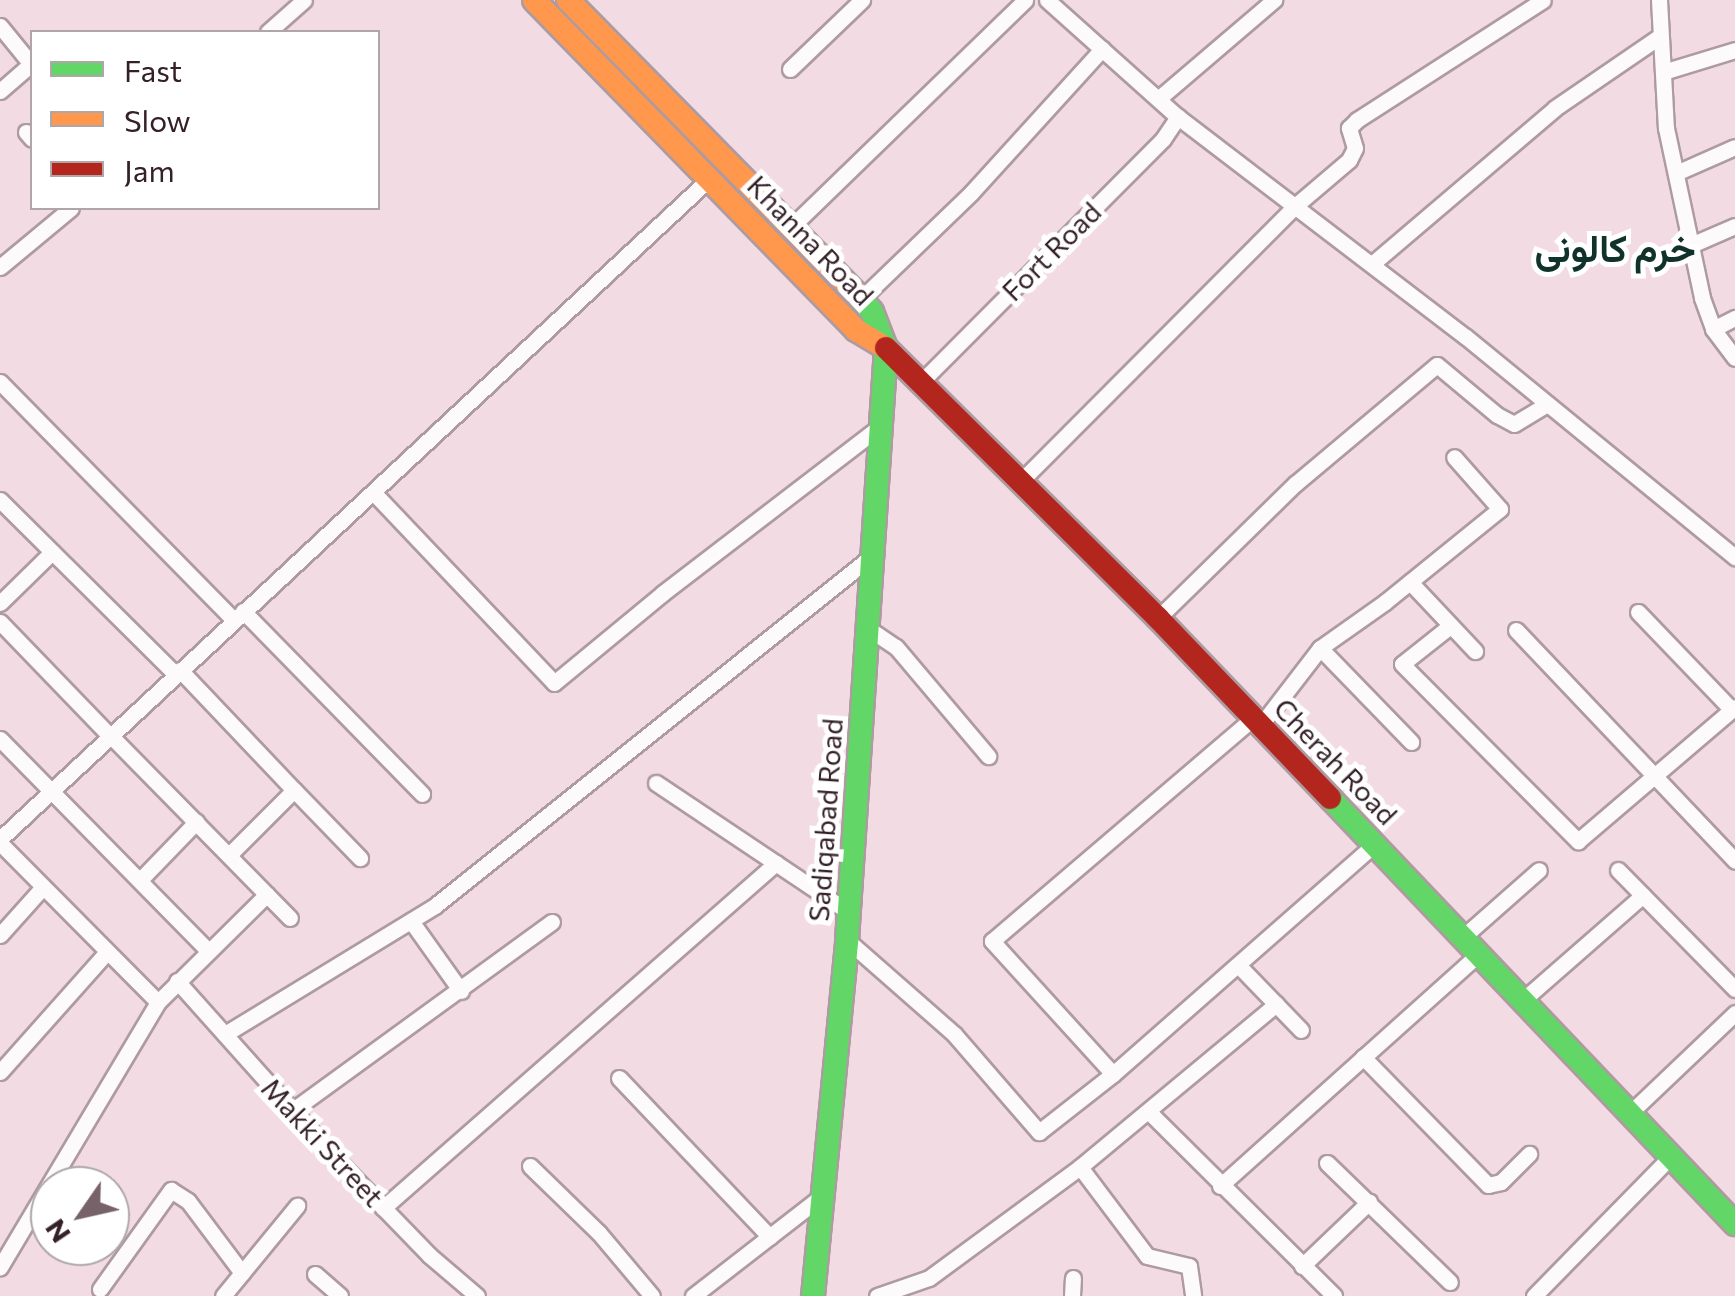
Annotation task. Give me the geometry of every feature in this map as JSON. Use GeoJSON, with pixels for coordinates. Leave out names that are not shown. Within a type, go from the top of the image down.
{"type":"FeatureCollection","features":[{"type":"Feature","properties":{"kind":"main road","name":"Khanna Road"},"geometry":{"type":"LineString","coordinates":[[534,0],[856,330],[886,348]]}},
{"type":"Feature","properties":{"kind":"main road","name":"Khanna Road"},"geometry":{"type":"LineString","coordinates":[[568,0],[861,298],[872,312],[886,348]]}},
{"type":"Feature","properties":{"kind":"main road"},"geometry":{"type":"LineString","coordinates":[[709,179],[727,162]]}},
{"type":"Feature","properties":{"kind":"main road","name":"Cherah Road"},"geometry":{"type":"LineString","coordinates":[[886,348],[1158,618],[1735,1224]]}},
{"type":"Feature","properties":{"kind":"main road","name":"Sadiqabad Road"},"geometry":{"type":"LineString","coordinates":[[813,1296],[847,940],[884,424],[886,348]]}},
{"type":"Feature","properties":{"kind":"street"},"geometry":{"type":"LineString","coordinates":[[270,30],[304,0]]}},
{"type":"Feature","properties":{"kind":"street"},"geometry":{"type":"LineString","coordinates":[[790,69],[862,0]]}},
{"type":"Feature","properties":{"kind":"street"},"geometry":{"type":"LineString","coordinates":[[791,226],[1024,0]]}},
{"type":"Feature","properties":{"kind":"street"},"geometry":{"type":"LineString","coordinates":[[1047,0],[1178,118],[1372,264],[1735,558]]}},
{"type":"Feature","properties":{"kind":"street"},"geometry":{"type":"LineString","coordinates":[[1158,100],[1274,0]]}},
{"type":"Feature","properties":{"kind":"street"},"geometry":{"type":"LineString","coordinates":[[1020,482],[1296,206],[1350,160],[1356,148],[1349,128],[1357,120],[1543,0]]}},
{"type":"Feature","properties":{"kind":"street"},"geometry":{"type":"LineString","coordinates":[[1659,0],[1666,128],[1691,246],[1713,329],[1735,358]]}},
{"type":"Feature","properties":{"kind":"street"},"geometry":{"type":"LineString","coordinates":[[0,26],[30,63]]}},
{"type":"Feature","properties":{"kind":"street"},"geometry":{"type":"LineString","coordinates":[[1372,264],[1555,108],[1660,36]]}},
{"type":"Feature","properties":{"kind":"street"},"geometry":{"type":"LineString","coordinates":[[861,298],[971,193],[1102,50]]}},
{"type":"Feature","properties":{"kind":"street"},"geometry":{"type":"LineString","coordinates":[[1663,72],[1735,50]]}},
{"type":"Feature","properties":{"kind":"street"},"geometry":{"type":"LineString","coordinates":[[0,91],[30,65]]}},
{"type":"Feature","properties":{"kind":"street","name":"Fort Road"},"geometry":{"type":"LineString","coordinates":[[921,382],[1163,139],[1178,118]]}},
{"type":"Feature","properties":{"kind":"street"},"geometry":{"type":"LineString","coordinates":[[1676,173],[1735,146]]}},
{"type":"Feature","properties":{"kind":"street"},"geometry":{"type":"LineString","coordinates":[[158,1002],[0,841],[109,735],[709,179]]}},
{"type":"Feature","properties":{"kind":"street"},"geometry":{"type":"LineString","coordinates":[[0,268],[70,210]]}},
{"type":"Feature","properties":{"kind":"street"},"geometry":{"type":"LineString","coordinates":[[1691,246],[1735,226]]}},
{"type":"Feature","properties":{"kind":"street"},"geometry":{"type":"LineString","coordinates":[[1713,329],[1735,318]]}},
{"type":"Feature","properties":{"kind":"street"},"geometry":{"type":"LineString","coordinates":[[1158,618],[1296,484],[1436,365],[1514,424],[1547,404]]}},
{"type":"Feature","properties":{"kind":"street"},"geometry":{"type":"LineString","coordinates":[[0,382],[422,794]]}},
{"type":"Feature","properties":{"kind":"street"},"geometry":{"type":"LineString","coordinates":[[373,492],[554,683],[662,593],[884,424]]}},
{"type":"Feature","properties":{"kind":"street"},"geometry":{"type":"LineString","coordinates":[[1113,1074],[992,941],[1257,722],[1320,648],[1500,509],[1454,458]]}},
{"type":"Feature","properties":{"kind":"street"},"geometry":{"type":"LineString","coordinates":[[0,500],[360,858]]}},
{"type":"Feature","properties":{"kind":"street"},"geometry":{"type":"LineString","coordinates":[[0,603],[52,552]]}},
{"type":"Feature","properties":{"kind":"street"},"geometry":{"type":"LineString","coordinates":[[225,1034],[411,921],[497,859],[875,554]]}},
{"type":"Feature","properties":{"kind":"street"},"geometry":{"type":"LineString","coordinates":[[1410,582],[1475,650]]}},
{"type":"Feature","properties":{"kind":"street"},"geometry":{"type":"LineString","coordinates":[[1450,626],[1402,664],[1578,841],[1734,708],[1638,612]]}},
{"type":"Feature","properties":{"kind":"street"},"geometry":{"type":"LineString","coordinates":[[0,622],[290,918]]}},
{"type":"Feature","properties":{"kind":"street"},"geometry":{"type":"LineString","coordinates":[[869,629],[896,647],[988,756]]}},
{"type":"Feature","properties":{"kind":"street"},"geometry":{"type":"LineString","coordinates":[[1516,630],[1654,780],[1735,861]]}},
{"type":"Feature","properties":{"kind":"street"},"geometry":{"type":"LineString","coordinates":[[1320,648],[1410,742]]}},
{"type":"Feature","properties":{"kind":"street"},"geometry":{"type":"LineString","coordinates":[[0,739],[208,951]]}},
{"type":"Feature","properties":{"kind":"street"},"geometry":{"type":"LineString","coordinates":[[656,783],[849,912]]}},
{"type":"Feature","properties":{"kind":"street"},"geometry":{"type":"LineString","coordinates":[[230,854],[294,790]]}},
{"type":"Feature","properties":{"kind":"street"},"geometry":{"type":"LineString","coordinates":[[140,880],[196,822]]}},
{"type":"Feature","properties":{"kind":"street"},"geometry":{"type":"LineString","coordinates":[[847,940],[954,1034],[1039,1132],[1239,966],[1375,844]]}},
{"type":"Feature","properties":{"kind":"street"},"geometry":{"type":"LineString","coordinates":[[384,1208],[776,864]]}},
{"type":"Feature","properties":{"kind":"street"},"geometry":{"type":"LineString","coordinates":[[1462,937],[1539,870]]}},
{"type":"Feature","properties":{"kind":"street"},"geometry":{"type":"LineString","coordinates":[[1618,870],[1735,989]]}},
{"type":"Feature","properties":{"kind":"street"},"geometry":{"type":"LineString","coordinates":[[0,935],[43,887]]}},
{"type":"Feature","properties":{"kind":"street"},"geometry":{"type":"LineString","coordinates":[[0,1267],[158,1002],[267,894]]}},
{"type":"Feature","properties":{"kind":"street"},"geometry":{"type":"LineString","coordinates":[[1522,1000],[1643,895]]}},
{"type":"Feature","properties":{"kind":"street"},"geometry":{"type":"LineString","coordinates":[[411,921],[460,991]]}},
{"type":"Feature","properties":{"kind":"street"},"geometry":{"type":"LineString","coordinates":[[293,1110],[552,922]]}},
{"type":"Feature","properties":{"kind":"street"},"geometry":{"type":"LineString","coordinates":[[0,1072],[107,952]]}},
{"type":"Feature","properties":{"kind":"street"},"geometry":{"type":"LineString","coordinates":[[1220,1186],[1479,954]]}},
{"type":"Feature","properties":{"kind":"street"},"geometry":{"type":"LineString","coordinates":[[1239,966],[1301,1030]]}},
{"type":"Feature","properties":{"kind":"street","name":"Makki Street"},"geometry":{"type":"LineString","coordinates":[[178,981],[384,1208],[477,1296]]}},
{"type":"Feature","properties":{"kind":"street"},"geometry":{"type":"LineString","coordinates":[[877,1296],[929,1278],[1080,1167],[1276,1004]]}},
{"type":"Feature","properties":{"kind":"street"},"geometry":{"type":"LineString","coordinates":[[1630,1114],[1735,1013]]}},
{"type":"Feature","properties":{"kind":"street"},"geometry":{"type":"LineString","coordinates":[[1363,1057],[1488,1186],[1496,1186],[1529,1154]]}},
{"type":"Feature","properties":{"kind":"street"},"geometry":{"type":"LineString","coordinates":[[619,1078],[770,1237]]}},
{"type":"Feature","properties":{"kind":"street"},"geometry":{"type":"LineString","coordinates":[[1149,1112],[1334,1296]]}},
{"type":"Feature","properties":{"kind":"street"},"geometry":{"type":"LineString","coordinates":[[1534,1296],[1671,1156]]}},
{"type":"Feature","properties":{"kind":"street"},"geometry":{"type":"LineString","coordinates":[[1326,1163],[1450,1282]]}},
{"type":"Feature","properties":{"kind":"street"},"geometry":{"type":"LineString","coordinates":[[530,1166],[599,1234],[652,1296]]}},
{"type":"Feature","properties":{"kind":"street"},"geometry":{"type":"LineString","coordinates":[[1080,1167],[1147,1256],[1188,1266],[1192,1296]]}},
{"type":"Feature","properties":{"kind":"street"},"geometry":{"type":"LineString","coordinates":[[100,1289],[171,1190],[188,1202],[242,1273]]}},
{"type":"Feature","properties":{"kind":"street"},"geometry":{"type":"LineString","coordinates":[[693,1296],[822,1195]]}},
{"type":"Feature","properties":{"kind":"street"},"geometry":{"type":"LineString","coordinates":[[1302,1266],[1368,1202]]}},
{"type":"Feature","properties":{"kind":"street"},"geometry":{"type":"LineString","coordinates":[[223,1296],[297,1206]]}},
{"type":"Feature","properties":{"kind":"street"},"geometry":{"type":"LineString","coordinates":[[315,1274],[340,1296]]}},
{"type":"Feature","properties":{"kind":"street"},"geometry":{"type":"LineString","coordinates":[[929,1278],[934,1296]]}},
{"type":"Feature","properties":{"kind":"street"},"geometry":{"type":"LineString","coordinates":[[1072,1296],[1073,1278]]}},
{"type":"Feature","properties":{"kind":"traffic: fast"},"geometry":{"type":"LineString","coordinates":[[813,1296],[847,940],[886,348],[872,312],[860,297]]}},
{"type":"Feature","properties":{"kind":"traffic: fast"},"geometry":{"type":"LineString","coordinates":[[1330,798],[1735,1224]]}},
{"type":"Feature","properties":{"kind":"traffic: slow"},"geometry":{"type":"LineString","coordinates":[[534,0],[856,330],[886,348]]}},
{"type":"Feature","properties":{"kind":"traffic: slow"},"geometry":{"type":"LineString","coordinates":[[568,0],[860,297]]}},
{"type":"Feature","properties":{"kind":"traffic: jam"},"geometry":{"type":"LineString","coordinates":[[886,348],[1158,618],[1330,798]]}},
{"type":"Feature","properties":{"kind":"district","name":"خرم کالونی"},"geometry":{"type":"Point","coordinates":[1615,247]}}]}
